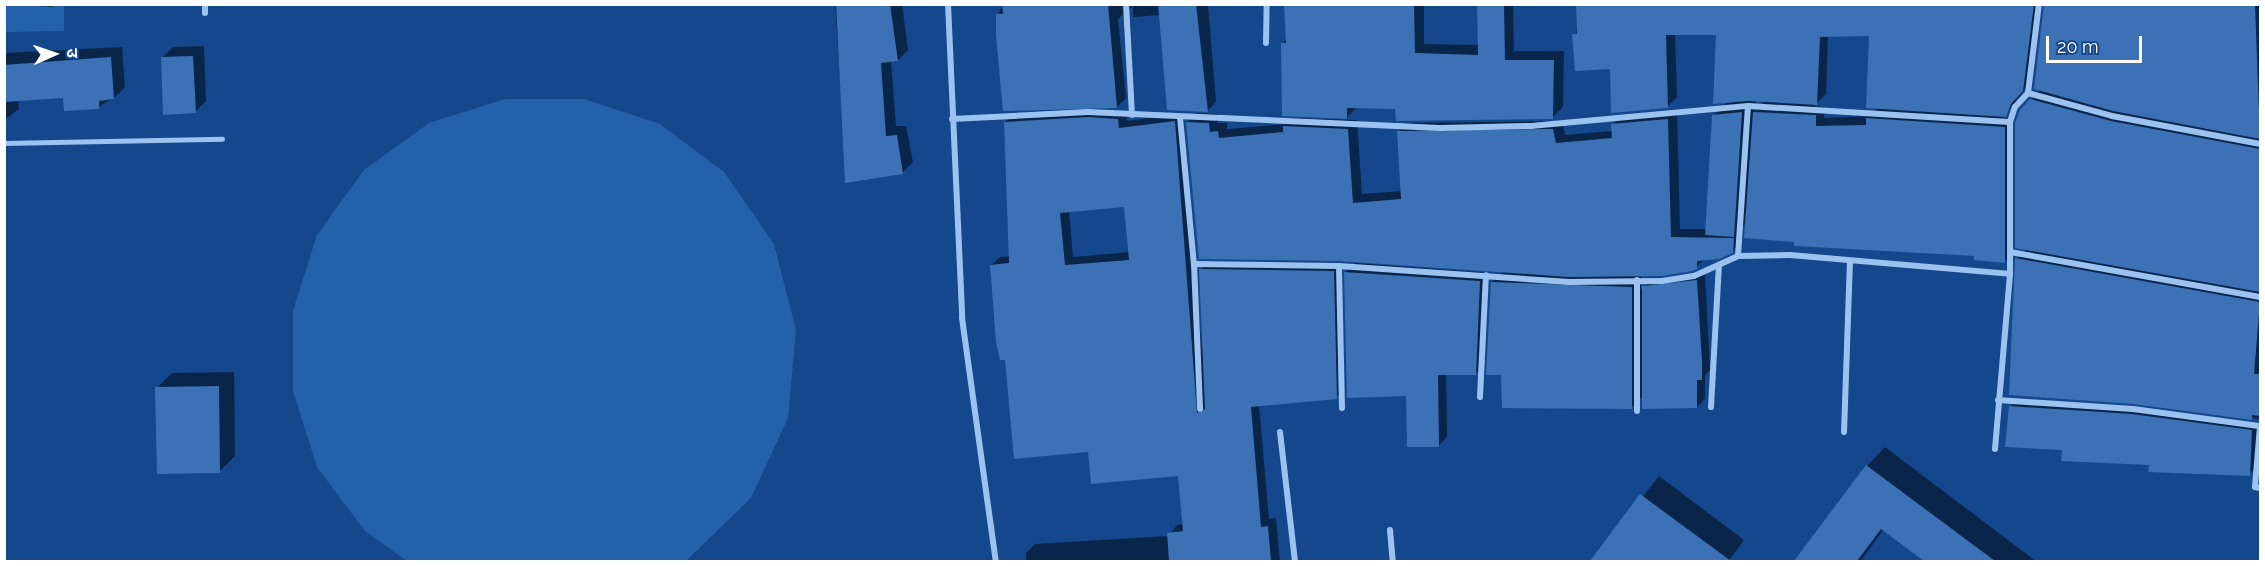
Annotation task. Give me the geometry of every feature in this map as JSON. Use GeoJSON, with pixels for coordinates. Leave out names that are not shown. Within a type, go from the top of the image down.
{"type":"FeatureCollection","features":[{"type":"Feature","properties":{"kind":"street"},"geometry":{"type":"LineString","coordinates":[[205,4],[205,13]]}},
{"type":"Feature","properties":{"kind":"street"},"geometry":{"type":"LineString","coordinates":[[948,4],[962,318],[996,561]]}},
{"type":"Feature","properties":{"kind":"street"},"geometry":{"type":"LineString","coordinates":[[1126,4],[1132,115]]}},
{"type":"Feature","properties":{"kind":"street"},"geometry":{"type":"LineString","coordinates":[[1266,43],[1267,4]]}},
{"type":"Feature","properties":{"kind":"street"},"geometry":{"type":"LineString","coordinates":[[1995,449],[2010,274],[2010,122],[2015,107],[2028,93],[2039,4]]}},
{"type":"Feature","properties":{"kind":"street"},"geometry":{"type":"LineString","coordinates":[[2028,93],[2112,116],[2260,144]]}},
{"type":"Feature","properties":{"kind":"street"},"geometry":{"type":"LineString","coordinates":[[952,119],[1088,112],[1440,128],[1531,126],[1748,106],[2010,122]]}},
{"type":"Feature","properties":{"kind":"street"},"geometry":{"type":"LineString","coordinates":[[1738,256],[1748,106]]}},
{"type":"Feature","properties":{"kind":"street"},"geometry":{"type":"LineString","coordinates":[[1180,117],[1194,264],[1200,409]]}},
{"type":"Feature","properties":{"kind":"street"},"geometry":{"type":"LineString","coordinates":[[2010,252],[2260,297]]}},
{"type":"Feature","properties":{"kind":"street"},"geometry":{"type":"LineString","coordinates":[[1194,264],[1339,266],[1569,282],[1672,279],[1719,266],[1738,256],[1850,261],[2010,274]]}},
{"type":"Feature","properties":{"kind":"street"},"geometry":{"type":"LineString","coordinates":[[1844,432],[1850,261]]}},
{"type":"Feature","properties":{"kind":"street"},"geometry":{"type":"LineString","coordinates":[[1339,266],[1342,408]]}},
{"type":"Feature","properties":{"kind":"street"},"geometry":{"type":"LineString","coordinates":[[1711,407],[1719,266]]}},
{"type":"Feature","properties":{"kind":"street"},"geometry":{"type":"LineString","coordinates":[[1480,397],[1485,275]]}},
{"type":"Feature","properties":{"kind":"street"},"geometry":{"type":"LineString","coordinates":[[1637,280],[1637,411]]}},
{"type":"Feature","properties":{"kind":"street"},"geometry":{"type":"LineString","coordinates":[[1998,400],[2142,410],[2260,426],[2255,488],[2260,488]]}},
{"type":"Feature","properties":{"kind":"street"},"geometry":{"type":"LineString","coordinates":[[1280,432],[1295,561]]}},
{"type":"Feature","properties":{"kind":"street"},"geometry":{"type":"LineString","coordinates":[[1390,530],[1393,561]]}},
{"type":"Feature","properties":{"kind":"lane"},"geometry":{"type":"LineString","coordinates":[[4,143],[222,139]]}},
{"type":"Feature","properties":{"kind":"shaded area"},"geometry":{"type":"Polygon","coordinates":[[[4,5],[64,5],[64,31],[5,32],[4,5]]]}},
{"type":"Feature","properties":{"kind":"shaded area"},"geometry":{"type":"Polygon","coordinates":[[[505,99],[584,99],[660,124],[724,172],[774,244],[796,330],[788,418],[751,498],[686,561],[407,561],[365,531],[317,467],[293,391],[293,311],[317,235],[364,170],[429,123],[505,99]]]}},
{"type":"Feature","properties":{"kind":"building"},"geometry":{"type":"Polygon","coordinates":[[[836,4],[890,4],[898,61],[881,63],[886,136],[897,135],[903,174],[845,183],[836,4]]]}},
{"type":"Feature","properties":{"kind":"building"},"geometry":{"type":"Polygon","coordinates":[[[1002,4],[1108,4],[1117,108],[1003,111],[996,36],[996,14],[1003,14],[1002,4]]]}},
{"type":"Feature","properties":{"kind":"building"},"geometry":{"type":"Polygon","coordinates":[[[1158,4],[1196,4],[1208,112],[1167,110],[1158,4]]]}},
{"type":"Feature","properties":{"kind":"building"},"geometry":{"type":"Polygon","coordinates":[[[1284,4],[1414,4],[1415,53],[1478,55],[1477,4],[1504,4],[1505,60],[1554,60],[1553,119],[1396,121],[1395,109],[1347,108],[1347,119],[1282,116],[1281,43],[1286,43],[1284,4]]]}},
{"type":"Feature","properties":{"kind":"building"},"geometry":{"type":"Polygon","coordinates":[[[1576,4],[2034,4],[2023,91],[2011,104],[2006,117],[1866,108],[1869,36],[1820,37],[1817,105],[1748,101],[1713,104],[1716,35],[1666,35],[1668,108],[1611,113],[1610,69],[1575,71],[1572,34],[1577,34],[1576,4]]]}},
{"type":"Feature","properties":{"kind":"building"},"geometry":{"type":"Polygon","coordinates":[[[2044,4],[2255,4],[2260,139],[2113,111],[2034,89],[2044,4]]]}},
{"type":"Feature","properties":{"kind":"building"},"geometry":{"type":"Polygon","coordinates":[[[193,56],[196,113],[163,115],[161,57],[193,56]]]}},
{"type":"Feature","properties":{"kind":"building"},"geometry":{"type":"Polygon","coordinates":[[[111,57],[114,99],[99,101],[99,109],[64,111],[63,98],[4,102],[4,65],[111,57]]]}},
{"type":"Feature","properties":{"kind":"building"},"geometry":{"type":"Polygon","coordinates":[[[2030,99],[2111,121],[2260,149],[2260,292],[2015,248],[2015,123],[2020,110],[2030,99]]]}},
{"type":"Feature","properties":{"kind":"building"},"geometry":{"type":"Polygon","coordinates":[[[1742,112],[1734,237],[1705,235],[1712,115],[1742,112]]]}},
{"type":"Feature","properties":{"kind":"building"},"geometry":{"type":"Polygon","coordinates":[[[1753,112],[1816,115],[1816,126],[1866,125],[1866,118],[2005,127],[2005,263],[1974,260],[1974,256],[1794,246],[1794,242],[1744,238],[1753,112]]]}},
{"type":"Feature","properties":{"kind":"building"},"geometry":{"type":"Polygon","coordinates":[[[1088,117],[1118,119],[1119,128],[1175,121],[1197,413],[1205,409],[1199,269],[1334,271],[1337,399],[1251,407],[1261,527],[1268,526],[1271,561],[1169,561],[1167,533],[1183,531],[1178,476],[1091,484],[1088,452],[1014,459],[1005,360],[1000,360],[996,342],[990,265],[1009,263],[1004,122],[1088,117]],[[1124,207],[1060,213],[1065,265],[1129,260],[1124,207]]]}},
{"type":"Feature","properties":{"kind":"building"},"geometry":{"type":"Polygon","coordinates":[[[1668,119],[1671,237],[1734,238],[1733,253],[1719,259],[1697,261],[1697,269],[1692,271],[1662,276],[1569,277],[1339,261],[1199,259],[1186,122],[1209,123],[1210,132],[1218,131],[1219,138],[1283,132],[1283,126],[1348,129],[1353,203],[1401,199],[1397,131],[1553,129],[1556,143],[1612,138],[1611,124],[1668,119]]]}},
{"type":"Feature","properties":{"kind":"building"},"geometry":{"type":"Polygon","coordinates":[[[2015,258],[2260,302],[2254,374],[2260,374],[2260,416],[2252,415],[2252,420],[2133,404],[2009,395],[2015,258]]]}},
{"type":"Feature","properties":{"kind":"building"},"geometry":{"type":"Polygon","coordinates":[[[1344,272],[1480,281],[1476,375],[1438,375],[1439,447],[1407,447],[1406,396],[1347,398],[1344,272]]]}},
{"type":"Feature","properties":{"kind":"building"},"geometry":{"type":"Polygon","coordinates":[[[1697,280],[1702,380],[1697,380],[1697,408],[1642,409],[1642,286],[1697,280]]]}},
{"type":"Feature","properties":{"kind":"building"},"geometry":{"type":"Polygon","coordinates":[[[1491,282],[1632,287],[1632,409],[1502,408],[1501,375],[1486,375],[1491,282]]]}},
{"type":"Feature","properties":{"kind":"building"},"geometry":{"type":"Polygon","coordinates":[[[219,386],[220,473],[157,474],[155,387],[219,386]]]}},
{"type":"Feature","properties":{"kind":"building"},"geometry":{"type":"Polygon","coordinates":[[[2009,406],[2132,414],[2252,430],[2250,476],[2148,472],[2149,465],[2061,461],[2062,450],[2005,447],[2009,406]]]}},
{"type":"Feature","properties":{"kind":"building"},"geometry":{"type":"Polygon","coordinates":[[[1866,465],[1995,561],[1924,561],[1881,529],[1857,561],[1794,561],[1866,465]]]}},
{"type":"Feature","properties":{"kind":"building"},"geometry":{"type":"Polygon","coordinates":[[[1640,494],[1731,561],[1590,561],[1640,494]]]}}]}
